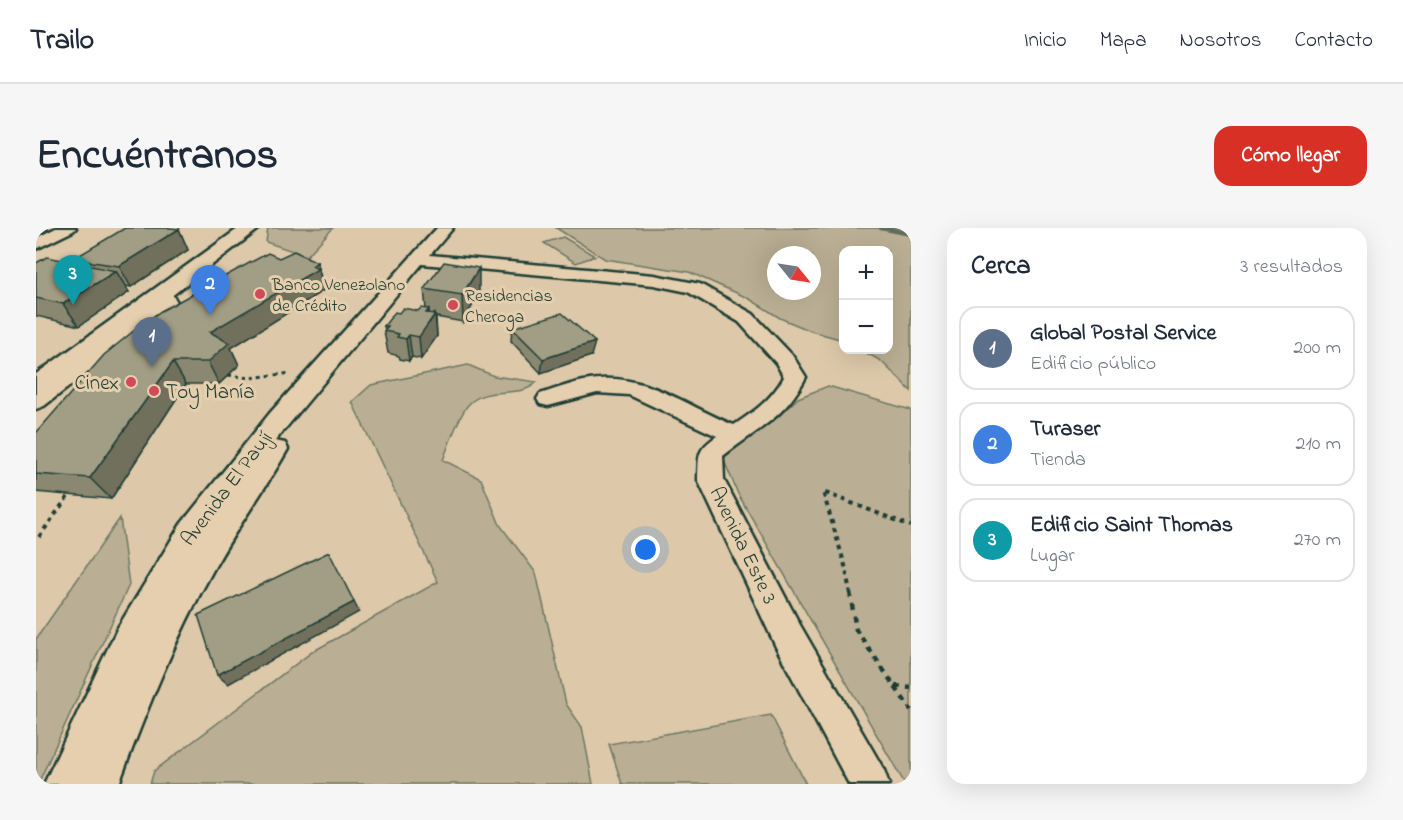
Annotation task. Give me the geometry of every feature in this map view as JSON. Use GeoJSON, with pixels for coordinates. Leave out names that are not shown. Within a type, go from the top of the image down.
{"type":"FeatureCollection","features":[{"type":"Feature","properties":{"kind":"main road"},"geometry":{"type":"LineString","coordinates":[[36,367],[232,228]]}},
{"type":"Feature","properties":{"kind":"main road"},"geometry":{"type":"LineString","coordinates":[[36,387],[250,228]]}},
{"type":"Feature","properties":{"kind":"street"},"geometry":{"type":"LineString","coordinates":[[36,244],[68,228]]}},
{"type":"Feature","properties":{"kind":"street","name":"Avenida El Paují"},"geometry":{"type":"LineString","coordinates":[[100,784],[126,718],[164,635],[182,599],[228,521],[292,427],[445,228]]}},
{"type":"Feature","properties":{"kind":"street","name":"Avenida El Paují"},"geometry":{"type":"LineString","coordinates":[[63,784],[129,640],[191,532],[278,419],[422,260],[458,228]]}},
{"type":"Feature","properties":{"kind":"street","name":"Avenida Este 3"},"geometry":{"type":"LineString","coordinates":[[422,260],[654,280],[694,288],[746,318],[785,360],[795,377],[783,397],[758,421],[735,434],[711,453],[711,480],[788,636],[870,784]]}},
{"type":"Feature","properties":{"kind":"street"},"geometry":{"type":"LineString","coordinates":[[36,401],[168,302],[163,293]]}},
{"type":"Feature","properties":{"kind":"street"},"geometry":{"type":"LineString","coordinates":[[548,399],[598,385],[642,390],[714,428],[735,434]]}},
{"type":"Feature","properties":{"kind":"path"},"geometry":{"type":"LineString","coordinates":[[228,375],[250,378],[300,372]]}},
{"type":"Feature","properties":{"kind":"path"},"geometry":{"type":"LineString","coordinates":[[911,525],[823,492],[846,568],[856,630],[911,710]]}},
{"type":"Feature","properties":{"kind":"path"},"geometry":{"type":"LineString","coordinates":[[39,537],[69,495]]}},
{"type":"Feature","properties":{"kind":"path"},"geometry":{"type":"LineString","coordinates":[[894,686],[911,688]]}},
{"type":"Feature","properties":{"kind":"shaded area"},"geometry":{"type":"Polygon","coordinates":[[[268,228],[333,228],[307,256],[266,242],[268,228]]]}},
{"type":"Feature","properties":{"kind":"shaded area"},"geometry":{"type":"Polygon","coordinates":[[[556,228],[911,228],[911,391],[881,361],[868,354],[893,354],[893,246],[839,246],[839,339],[811,331],[780,318],[748,298],[689,272],[605,259],[556,228]]]}},
{"type":"Feature","properties":{"kind":"shaded area"},"geometry":{"type":"Polygon","coordinates":[[[563,237],[595,256],[576,263],[544,243],[563,237]]]}},
{"type":"Feature","properties":{"kind":"shaded area"},"geometry":{"type":"Polygon","coordinates":[[[468,365],[494,376],[537,382],[522,390],[493,393],[475,399],[468,405],[461,417],[443,460],[481,479],[500,525],[536,573],[566,704],[582,727],[593,784],[150,784],[154,771],[312,652],[438,582],[352,402],[371,385],[468,365]]]}},
{"type":"Feature","properties":{"kind":"shaded area"},"geometry":{"type":"Polygon","coordinates":[[[828,386],[911,410],[911,784],[905,784],[738,494],[723,458],[778,417],[798,398],[828,386]]]}},
{"type":"Feature","properties":{"kind":"shaded area"},"geometry":{"type":"Polygon","coordinates":[[[120,518],[129,585],[38,784],[36,784],[36,639],[120,518]]]}},
{"type":"Feature","properties":{"kind":"shaded area"},"geometry":{"type":"Polygon","coordinates":[[[771,715],[806,784],[622,784],[609,744],[771,715]]]}},
{"type":"Feature","properties":{"kind":"building"},"geometry":{"type":"Polygon","coordinates":[[[125,228],[179,229],[119,266],[73,259],[125,228]]]}},
{"type":"Feature","properties":{"kind":"building"},"geometry":{"type":"Polygon","coordinates":[[[294,251],[317,262],[312,266],[318,269],[210,332],[229,343],[208,362],[173,362],[90,478],[36,474],[36,433],[104,355],[161,311],[268,253],[279,258],[294,251]]]}},
{"type":"Feature","properties":{"kind":"building"},"geometry":{"type":"Polygon","coordinates":[[[47,257],[116,271],[63,304],[36,298],[36,263],[47,257]]]}},
{"type":"Feature","properties":{"kind":"building"},"geometry":{"type":"Polygon","coordinates":[[[444,262],[479,268],[462,295],[424,289],[444,262]]]}},
{"type":"Feature","properties":{"kind":"building"},"geometry":{"type":"Polygon","coordinates":[[[403,308],[418,311],[421,308],[429,309],[426,313],[435,314],[419,337],[409,335],[406,339],[397,337],[399,334],[384,331],[388,326],[384,326],[395,312],[399,313],[403,308]]]}},
{"type":"Feature","properties":{"kind":"building"},"geometry":{"type":"Polygon","coordinates":[[[562,313],[595,342],[543,359],[512,328],[562,313]]]}},
{"type":"Feature","properties":{"kind":"building"},"geometry":{"type":"Polygon","coordinates":[[[329,552],[354,602],[217,675],[198,615],[329,552]]]}},
{"type":"Feature","properties":{"kind":"waterway"},"geometry":{"type":"LineString","coordinates":[[881,228],[911,234]]}},
{"type":"Feature","properties":{"kind":"place","name":"Banco Venezolano de Crédito"},"geometry":{"type":"Point","coordinates":[260,294]}},
{"type":"Feature","properties":{"kind":"place","name":"Edificio Saint Thomas"},"geometry":{"type":"Point","coordinates":[73,305]}},
{"type":"Feature","properties":{"kind":"place","name":"Residencias Cheroga"},"geometry":{"type":"Point","coordinates":[453,305]}},
{"type":"Feature","properties":{"kind":"place","name":"Turaser"},"geometry":{"type":"Point","coordinates":[210,315]}},
{"type":"Feature","properties":{"kind":"place","name":"Global Postal Service"},"geometry":{"type":"Point","coordinates":[152,367]}},
{"type":"Feature","properties":{"kind":"place","name":"Cinex"},"geometry":{"type":"Point","coordinates":[131,382]}},
{"type":"Feature","properties":{"kind":"place","name":"Toy Manía"},"geometry":{"type":"Point","coordinates":[154,391]}}]}
